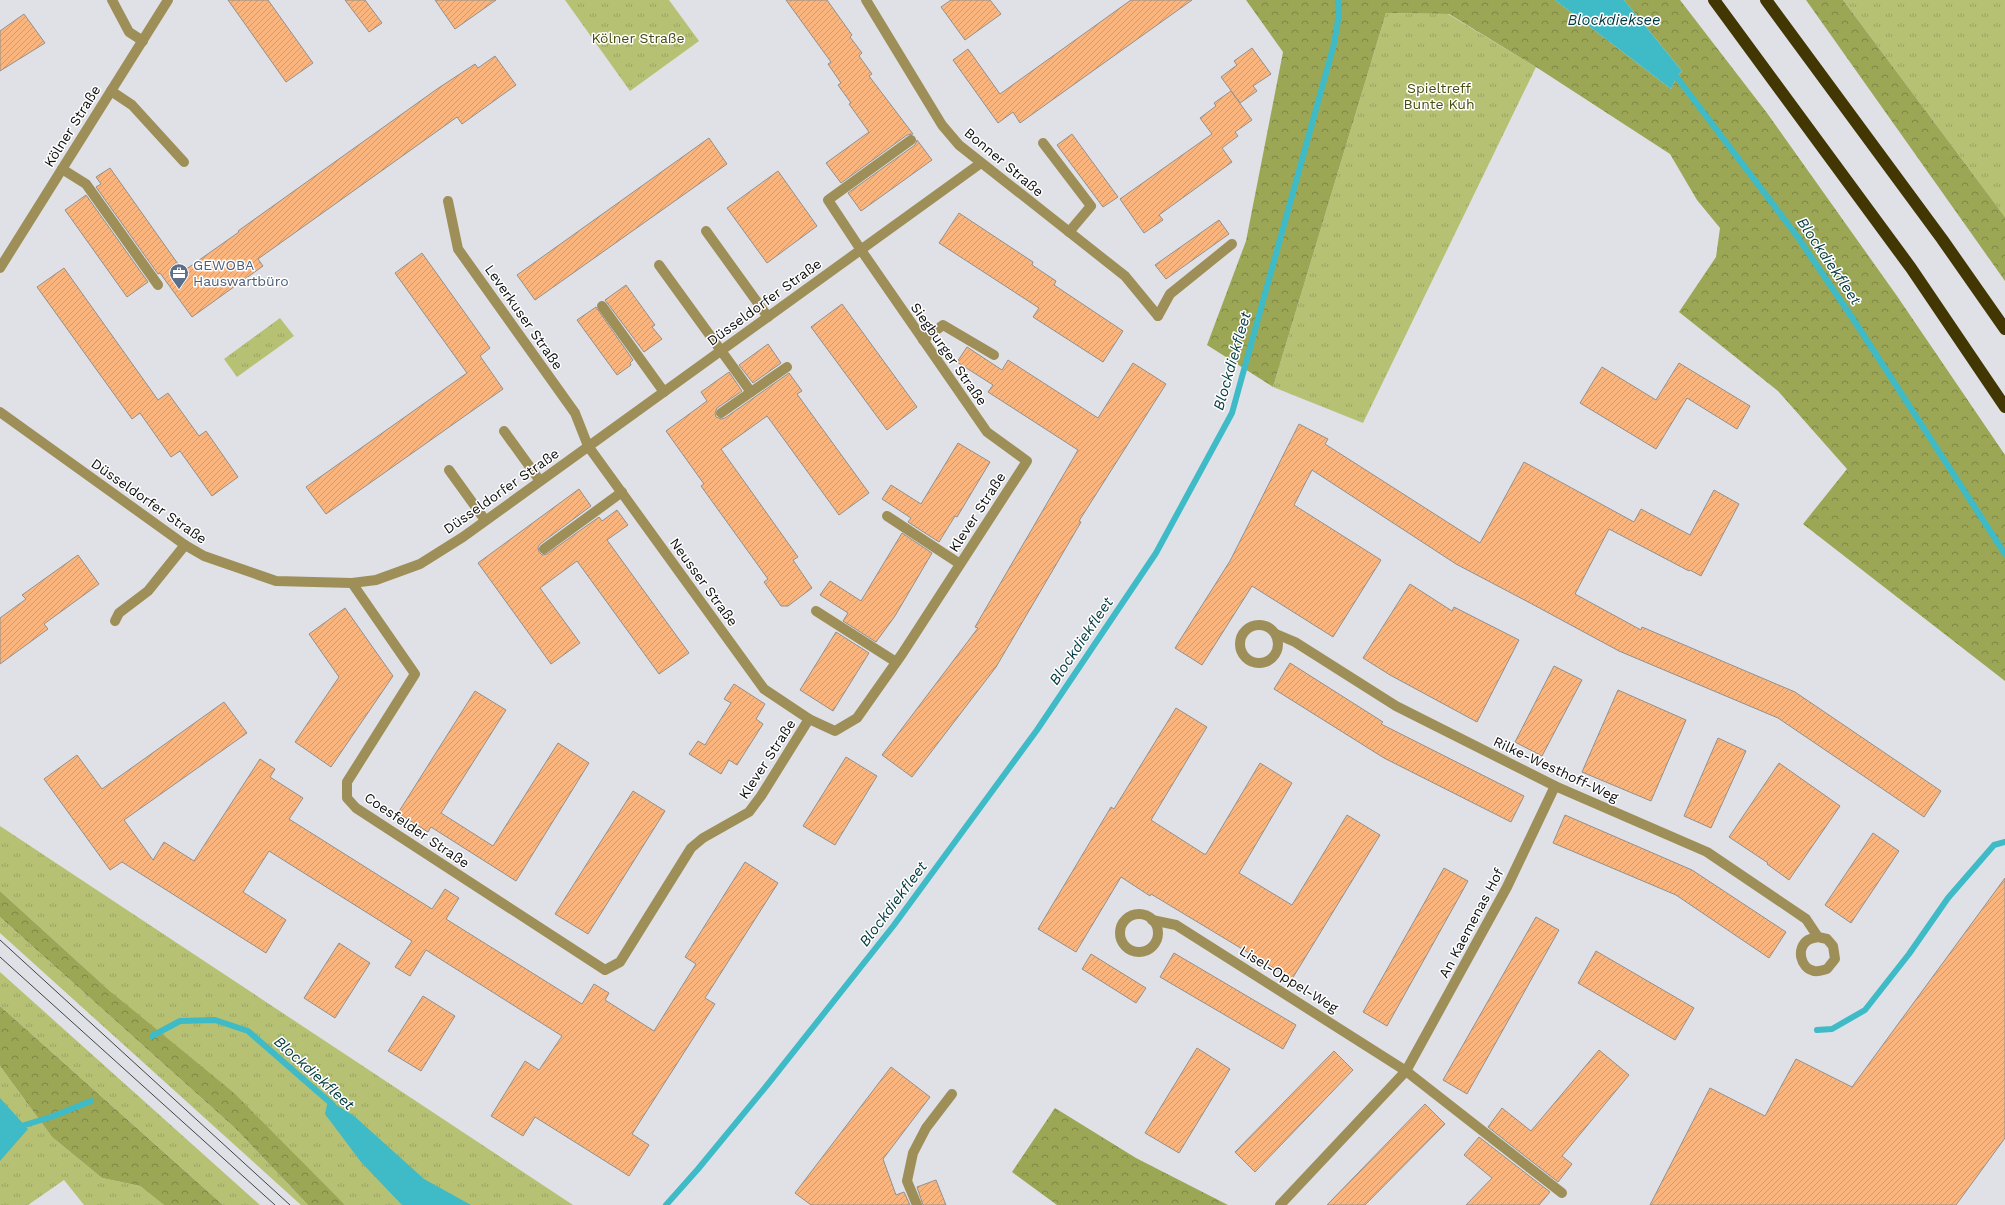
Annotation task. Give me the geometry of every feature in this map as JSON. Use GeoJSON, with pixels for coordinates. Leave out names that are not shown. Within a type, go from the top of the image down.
{"type":"FeatureCollection","features":[{"type":"Feature","properties":{"kind":"highway"},"geometry":{"type":"LineString","coordinates":[[1714,0],[1911,268],[2005,407]]}},
{"type":"Feature","properties":{"kind":"highway"},"geometry":{"type":"LineString","coordinates":[[1766,0],[1942,239],[2005,329]]}},
{"type":"Feature","properties":{"kind":"street"},"geometry":{"type":"LineString","coordinates":[[112,0],[129,32],[142,41]]}},
{"type":"Feature","properties":{"kind":"street","name":"Kölner Straße"},"geometry":{"type":"LineString","coordinates":[[0,268],[168,0]]}},
{"type":"Feature","properties":{"kind":"street","name":"Bonner Straße"},"geometry":{"type":"LineString","coordinates":[[866,0],[942,125],[959,145],[1125,276],[1158,316],[1170,294],[1232,244]]}},
{"type":"Feature","properties":{"kind":"street"},"geometry":{"type":"LineString","coordinates":[[111,91],[132,105],[184,162]]}},
{"type":"Feature","properties":{"kind":"street","name":"Siegburger Straße"},"geometry":{"type":"LineString","coordinates":[[911,140],[828,200],[987,432],[1027,461]]}},
{"type":"Feature","properties":{"kind":"street"},"geometry":{"type":"LineString","coordinates":[[1043,143],[1091,206],[1069,232]]}},
{"type":"Feature","properties":{"kind":"street","name":"Düsseldorfer Straße"},"geometry":{"type":"LineString","coordinates":[[0,412],[185,545],[204,556],[276,581],[352,583],[376,580],[420,564],[485,520],[980,163]]}},
{"type":"Feature","properties":{"kind":"street"},"geometry":{"type":"LineString","coordinates":[[62,169],[86,184],[158,285]]}},
{"type":"Feature","properties":{"kind":"street","name":"Leverkuser Straße"},"geometry":{"type":"LineString","coordinates":[[448,200],[458,249],[575,413],[588,446]]}},
{"type":"Feature","properties":{"kind":"street"},"geometry":{"type":"LineString","coordinates":[[706,231],[768,317]]}},
{"type":"Feature","properties":{"kind":"street"},"geometry":{"type":"LineString","coordinates":[[659,266],[751,392]]}},
{"type":"Feature","properties":{"kind":"street"},"geometry":{"type":"LineString","coordinates":[[602,306],[664,392]]}},
{"type":"Feature","properties":{"kind":"street"},"geometry":{"type":"LineString","coordinates":[[923,340],[943,325],[994,355]]}},
{"type":"Feature","properties":{"kind":"street"},"geometry":{"type":"LineString","coordinates":[[721,413],[787,367]]}},
{"type":"Feature","properties":{"kind":"street"},"geometry":{"type":"LineString","coordinates":[[504,431],[540,481]]}},
{"type":"Feature","properties":{"kind":"street","name":"Neusser Straße"},"geometry":{"type":"LineString","coordinates":[[588,446],[764,689],[809,720]]}},
{"type":"Feature","properties":{"kind":"street","name":"Klever Straße"},"geometry":{"type":"LineString","coordinates":[[605,970],[620,962],[692,848],[703,838],[749,812],[761,796],[809,720],[835,731],[857,718],[896,662],[1027,461]]}},
{"type":"Feature","properties":{"kind":"street"},"geometry":{"type":"LineString","coordinates":[[449,470],[485,520]]}},
{"type":"Feature","properties":{"kind":"street"},"geometry":{"type":"LineString","coordinates":[[544,549],[622,492]]}},
{"type":"Feature","properties":{"kind":"street"},"geometry":{"type":"LineString","coordinates":[[887,516],[960,564]]}},
{"type":"Feature","properties":{"kind":"street"},"geometry":{"type":"LineString","coordinates":[[115,622],[119,613],[148,591],[185,545]]}},
{"type":"Feature","properties":{"kind":"street","name":"Coesfelder Straße"},"geometry":{"type":"LineString","coordinates":[[352,583],[415,674],[347,782],[346,798],[356,808],[605,970]]}},
{"type":"Feature","properties":{"kind":"street"},"geometry":{"type":"LineString","coordinates":[[816,611],[896,662]]}},
{"type":"Feature","properties":{"kind":"street","name":"Rilke-Westhoff-Weg"},"geometry":{"type":"LineString","coordinates":[[1276,634],[1295,642],[1396,706],[1555,786],[1707,852],[1806,919],[1818,937]]}},
{"type":"Feature","properties":{"kind":"street","name":"An Kaemenas Hof"},"geometry":{"type":"LineString","coordinates":[[1280,1205],[1406,1071],[1507,887],[1555,786]]}},
{"type":"Feature","properties":{"kind":"street","name":"Lisel-Oppel-Weg"},"geometry":{"type":"LineString","coordinates":[[1152,920],[1176,925],[1406,1071]]}},
{"type":"Feature","properties":{"kind":"street"},"geometry":{"type":"LineString","coordinates":[[1406,1071],[1562,1193]]}},
{"type":"Feature","properties":{"kind":"street"},"geometry":{"type":"LineString","coordinates":[[917,1205],[907,1181],[913,1154],[926,1128],[952,1094]]}},
{"type":"Feature","properties":{"kind":"green space","name":"Kölner Straße"},"geometry":{"type":"Polygon","coordinates":[[[565,0],[669,0],[699,41],[630,91],[565,0]]]}},
{"type":"Feature","properties":{"kind":"green space"},"geometry":{"type":"Polygon","coordinates":[[[1246,0],[1555,0],[1671,89],[1677,76],[1682,71],[1624,0],[1680,0],[1767,113],[1897,296],[2005,455],[2005,681],[1803,524],[1847,469],[1778,391],[1679,312],[1716,257],[1720,228],[1697,200],[1670,154],[1536,67],[1449,14],[1386,13],[1273,387],[1207,345],[1246,241],[1283,52],[1246,0]]]}},
{"type":"Feature","properties":{"kind":"green space"},"geometry":{"type":"Polygon","coordinates":[[[1806,0],[1843,0],[2005,217],[2005,281],[1806,0]]]}},
{"type":"Feature","properties":{"kind":"green space"},"geometry":{"type":"Polygon","coordinates":[[[1843,0],[2005,0],[2005,217],[1843,0]]]}},
{"type":"Feature","properties":{"kind":"green space","name":"Spieltreff Bunte Kuh"},"geometry":{"type":"Polygon","coordinates":[[[1386,13],[1448,14],[1536,67],[1363,423],[1273,387],[1386,13]]]}},
{"type":"Feature","properties":{"kind":"green space"},"geometry":{"type":"Polygon","coordinates":[[[280,318],[294,336],[237,377],[224,359],[280,318]]]}},
{"type":"Feature","properties":{"kind":"green space"},"geometry":{"type":"Polygon","coordinates":[[[0,826],[573,1205],[345,1205],[0,891],[0,826]]]}},
{"type":"Feature","properties":{"kind":"green space"},"geometry":{"type":"Polygon","coordinates":[[[0,891],[111,992],[234,1093],[345,1205],[308,1205],[235,1128],[0,917],[0,891]]]}},
{"type":"Feature","properties":{"kind":"green space"},"geometry":{"type":"Polygon","coordinates":[[[0,917],[235,1128],[308,1205],[301,1205],[0,933],[0,917]]]}},
{"type":"Feature","properties":{"kind":"green space"},"geometry":{"type":"Polygon","coordinates":[[[0,972],[260,1205],[223,1205],[0,1006],[0,972]]]}},
{"type":"Feature","properties":{"kind":"green space"},"geometry":{"type":"Polygon","coordinates":[[[0,1006],[223,1205],[164,1205],[140,1186],[102,1178],[52,1137],[0,1066],[0,1006]]]}},
{"type":"Feature","properties":{"kind":"green space"},"geometry":{"type":"Polygon","coordinates":[[[0,1066],[52,1137],[102,1178],[140,1186],[164,1205],[84,1205],[64,1180],[28,1205],[0,1205],[0,1066]]]}},
{"type":"Feature","properties":{"kind":"green space"},"geometry":{"type":"Polygon","coordinates":[[[1055,1108],[1136,1158],[1228,1205],[1057,1205],[1012,1172],[1055,1108]]]}},
{"type":"Feature","properties":{"kind":"water","name":"Blockdieksee"},"geometry":{"type":"Polygon","coordinates":[[[1555,0],[1624,0],[1682,71],[1677,76],[1671,89],[1555,0]]]}},
{"type":"Feature","properties":{"kind":"water"},"geometry":{"type":"Polygon","coordinates":[[[0,1098],[28,1129],[0,1161],[0,1098]]]}},
{"type":"Feature","properties":{"kind":"water"},"geometry":{"type":"Polygon","coordinates":[[[328,1100],[353,1115],[424,1179],[471,1205],[402,1205],[361,1162],[325,1114],[328,1100]]]}},
{"type":"Feature","properties":{"kind":"building"},"geometry":{"type":"Polygon","coordinates":[[[228,0],[268,0],[313,63],[286,82],[228,0]]]}},
{"type":"Feature","properties":{"kind":"building"},"geometry":{"type":"Polygon","coordinates":[[[345,0],[365,0],[382,23],[369,32],[345,0]]]}},
{"type":"Feature","properties":{"kind":"building"},"geometry":{"type":"Polygon","coordinates":[[[435,0],[496,0],[455,29],[435,0]]]}},
{"type":"Feature","properties":{"kind":"building"},"geometry":{"type":"Polygon","coordinates":[[[786,0],[827,0],[852,35],[850,37],[862,53],[859,56],[872,74],[869,76],[913,134],[907,135],[841,183],[826,163],[869,132],[849,104],[851,103],[838,85],[841,83],[828,64],[831,62],[786,0]]]}},
{"type":"Feature","properties":{"kind":"building"},"geometry":{"type":"Polygon","coordinates":[[[951,0],[990,0],[1001,14],[965,40],[941,7],[951,0]]]}},
{"type":"Feature","properties":{"kind":"building"},"geometry":{"type":"Polygon","coordinates":[[[1131,0],[1192,0],[1020,123],[1013,112],[998,123],[953,60],[968,49],[1000,94],[1131,0]]]}},
{"type":"Feature","properties":{"kind":"building"},"geometry":{"type":"Polygon","coordinates":[[[24,14],[45,43],[0,71],[0,31],[24,14]]]}},
{"type":"Feature","properties":{"kind":"building"},"geometry":{"type":"Polygon","coordinates":[[[1252,48],[1271,74],[1253,86],[1257,91],[1240,103],[1221,77],[1237,65],[1234,61],[1252,48]]]}},
{"type":"Feature","properties":{"kind":"building"},"geometry":{"type":"Polygon","coordinates":[[[495,56],[516,85],[462,124],[457,117],[258,259],[263,266],[192,317],[160,273],[158,274],[96,187],[101,184],[96,177],[110,168],[183,271],[437,89],[475,64],[478,68],[495,56]]]}},
{"type":"Feature","properties":{"kind":"building"},"geometry":{"type":"Polygon","coordinates":[[[1231,91],[1252,120],[1235,132],[1238,136],[1222,148],[1232,162],[1159,215],[1163,220],[1144,233],[1120,199],[1212,134],[1200,118],[1216,106],[1214,103],[1231,91]]]}},
{"type":"Feature","properties":{"kind":"building"},"geometry":{"type":"Polygon","coordinates":[[[1072,134],[1118,197],[1103,207],[1057,145],[1072,134]]]}},
{"type":"Feature","properties":{"kind":"building"},"geometry":{"type":"Polygon","coordinates":[[[709,138],[727,164],[535,300],[517,275],[709,138]]]}},
{"type":"Feature","properties":{"kind":"building"},"geometry":{"type":"Polygon","coordinates":[[[917,140],[932,160],[861,211],[848,193],[915,145],[917,140]]]}},
{"type":"Feature","properties":{"kind":"building"},"geometry":{"type":"Polygon","coordinates":[[[778,171],[817,226],[767,263],[727,208],[778,171]]]}},
{"type":"Feature","properties":{"kind":"building"},"geometry":{"type":"Polygon","coordinates":[[[86,195],[148,282],[127,297],[65,210],[86,195]]]}},
{"type":"Feature","properties":{"kind":"building"},"geometry":{"type":"Polygon","coordinates":[[[959,213],[1033,262],[1032,265],[1056,281],[1054,285],[1123,331],[1103,362],[1033,317],[1039,308],[939,243],[959,213]]]}},
{"type":"Feature","properties":{"kind":"building"},"geometry":{"type":"Polygon","coordinates":[[[1219,220],[1229,234],[1166,279],[1155,265],[1219,220]]]}},
{"type":"Feature","properties":{"kind":"building"},"geometry":{"type":"Polygon","coordinates":[[[422,253],[490,348],[480,356],[503,389],[326,514],[306,487],[467,373],[395,273],[422,253]]]}},
{"type":"Feature","properties":{"kind":"building"},"geometry":{"type":"Polygon","coordinates":[[[64,268],[158,400],[168,393],[199,436],[206,431],[238,477],[212,496],[180,451],[171,457],[140,413],[132,419],[37,287],[64,268]]]}},
{"type":"Feature","properties":{"kind":"building"},"geometry":{"type":"Polygon","coordinates":[[[626,285],[655,325],[652,327],[662,339],[644,352],[605,300],[626,285]]]}},
{"type":"Feature","properties":{"kind":"building"},"geometry":{"type":"Polygon","coordinates":[[[842,304],[917,407],[887,430],[811,327],[842,304]]]}},
{"type":"Feature","properties":{"kind":"building"},"geometry":{"type":"Polygon","coordinates":[[[596,307],[633,360],[630,363],[631,365],[617,375],[577,320],[596,307]]]}},
{"type":"Feature","properties":{"kind":"building"},"geometry":{"type":"Polygon","coordinates":[[[768,344],[781,363],[753,383],[739,365],[768,344]]]}},
{"type":"Feature","properties":{"kind":"building"},"geometry":{"type":"Polygon","coordinates":[[[967,347],[1002,370],[1008,360],[1098,418],[1133,363],[1166,384],[1079,521],[1081,522],[996,667],[912,777],[882,755],[978,628],[975,627],[1078,450],[988,392],[993,385],[957,362],[967,347]]]}},
{"type":"Feature","properties":{"kind":"building"},"geometry":{"type":"Polygon","coordinates":[[[1679,363],[1750,406],[1737,429],[1687,398],[1656,449],[1580,403],[1602,367],[1656,400],[1679,363]]]}},
{"type":"Feature","properties":{"kind":"building"},"geometry":{"type":"Polygon","coordinates":[[[729,372],[742,391],[717,408],[715,413],[716,417],[721,419],[725,418],[789,373],[802,391],[797,394],[869,493],[839,515],[767,416],[721,449],[798,557],[793,560],[812,588],[788,606],[781,606],[764,582],[768,579],[701,486],[704,484],[666,431],[707,401],[701,392],[729,372]]]}},
{"type":"Feature","properties":{"kind":"building"},"geometry":{"type":"Polygon","coordinates":[[[1299,424],[1328,439],[1325,444],[1480,543],[1524,462],[1634,522],[1641,509],[1690,535],[1714,490],[1739,504],[1701,576],[1609,529],[1575,594],[1641,630],[1642,627],[1795,692],[1941,791],[1924,817],[1778,718],[1619,651],[1456,564],[1312,470],[1294,505],[1381,560],[1333,637],[1252,586],[1202,665],[1175,648],[1230,561],[1299,424]]]}},
{"type":"Feature","properties":{"kind":"building"},"geometry":{"type":"Polygon","coordinates":[[[958,443],[990,462],[957,517],[955,516],[939,542],[908,522],[911,518],[882,499],[891,485],[921,504],[958,443]]]}},
{"type":"Feature","properties":{"kind":"building"},"geometry":{"type":"Polygon","coordinates":[[[579,489],[591,506],[540,544],[538,547],[539,552],[542,555],[547,554],[599,517],[602,521],[617,510],[628,525],[607,540],[689,653],[659,674],[577,561],[540,588],[580,643],[551,664],[478,563],[579,489]]]}},
{"type":"Feature","properties":{"kind":"building"},"geometry":{"type":"Polygon","coordinates":[[[902,533],[932,553],[895,616],[876,642],[843,621],[848,613],[820,595],[830,581],[861,601],[902,533]]]}},
{"type":"Feature","properties":{"kind":"building"},"geometry":{"type":"Polygon","coordinates":[[[78,555],[99,584],[44,624],[48,629],[0,664],[0,618],[26,599],[22,595],[78,555]]]}},
{"type":"Feature","properties":{"kind":"building"},"geometry":{"type":"Polygon","coordinates":[[[1410,584],[1452,611],[1454,607],[1519,640],[1477,722],[1390,675],[1363,658],[1410,584]]]}},
{"type":"Feature","properties":{"kind":"building"},"geometry":{"type":"Polygon","coordinates":[[[345,608],[393,676],[331,767],[295,742],[339,677],[309,634],[345,608]]]}},
{"type":"Feature","properties":{"kind":"building"},"geometry":{"type":"Polygon","coordinates":[[[836,632],[869,653],[833,711],[800,690],[836,632]]]}},
{"type":"Feature","properties":{"kind":"building"},"geometry":{"type":"Polygon","coordinates":[[[1290,663],[1383,722],[1381,724],[1524,796],[1511,822],[1384,758],[1274,689],[1290,663]]]}},
{"type":"Feature","properties":{"kind":"building"},"geometry":{"type":"Polygon","coordinates":[[[1554,666],[1582,680],[1542,756],[1515,742],[1554,666]]]}},
{"type":"Feature","properties":{"kind":"building"},"geometry":{"type":"Polygon","coordinates":[[[734,684],[765,704],[756,719],[763,724],[737,765],[729,760],[721,774],[689,754],[698,741],[705,745],[731,703],[724,699],[734,684]]]}},
{"type":"Feature","properties":{"kind":"building"},"geometry":{"type":"Polygon","coordinates":[[[1618,690],[1686,720],[1651,801],[1582,772],[1618,690]]]}},
{"type":"Feature","properties":{"kind":"building"},"geometry":{"type":"Polygon","coordinates":[[[475,691],[506,710],[441,813],[493,846],[558,743],[589,763],[516,881],[431,827],[428,832],[398,813],[475,691]]]}},
{"type":"Feature","properties":{"kind":"building"},"geometry":{"type":"Polygon","coordinates":[[[224,702],[247,733],[124,820],[153,860],[164,842],[194,861],[260,759],[275,769],[270,777],[303,798],[289,819],[432,909],[445,889],[459,898],[446,919],[582,1004],[594,984],[609,993],[605,1000],[654,1031],[696,964],[685,957],[745,862],[778,883],[705,998],[715,1004],[632,1134],[649,1145],[629,1176],[535,1117],[523,1136],[491,1116],[525,1061],[539,1070],[562,1036],[426,950],[410,976],[395,967],[412,941],[269,851],[243,892],[286,920],[266,953],[122,862],[110,870],[44,779],[77,755],[102,789],[224,702]]]}},
{"type":"Feature","properties":{"kind":"building"},"geometry":{"type":"Polygon","coordinates":[[[1176,708],[1207,727],[1151,820],[1204,854],[1206,854],[1260,763],[1292,783],[1239,873],[1292,905],[1347,815],[1380,835],[1292,979],[1151,894],[1150,896],[1121,877],[1076,952],[1038,929],[1111,807],[1114,809],[1176,708]]]}},
{"type":"Feature","properties":{"kind":"building"},"geometry":{"type":"Polygon","coordinates":[[[1718,738],[1746,751],[1711,828],[1684,816],[1718,738]]]}},
{"type":"Feature","properties":{"kind":"building"},"geometry":{"type":"Polygon","coordinates":[[[846,757],[877,776],[835,845],[803,826],[846,757]]]}},
{"type":"Feature","properties":{"kind":"building"},"geometry":{"type":"Polygon","coordinates":[[[1779,763],[1840,806],[1789,880],[1767,864],[1768,863],[1729,837],[1779,763]]]}},
{"type":"Feature","properties":{"kind":"building"},"geometry":{"type":"Polygon","coordinates":[[[633,791],[665,811],[588,934],[555,914],[633,791]]]}},
{"type":"Feature","properties":{"kind":"building"},"geometry":{"type":"Polygon","coordinates":[[[1565,815],[1692,870],[1786,932],[1769,958],[1676,895],[1553,843],[1565,815]]]}},
{"type":"Feature","properties":{"kind":"building"},"geometry":{"type":"Polygon","coordinates":[[[1873,833],[1899,851],[1851,923],[1825,905],[1873,833]]]}},
{"type":"Feature","properties":{"kind":"building"},"geometry":{"type":"Polygon","coordinates":[[[1444,868],[1468,881],[1387,1026],[1363,1012],[1444,868]]]}},
{"type":"Feature","properties":{"kind":"building"},"geometry":{"type":"Polygon","coordinates":[[[2005,878],[2005,1138],[1956,1205],[1650,1205],[1710,1088],[1765,1116],[1796,1059],[1852,1087],[2005,878]]]}},
{"type":"Feature","properties":{"kind":"building"},"geometry":{"type":"Polygon","coordinates":[[[1536,917],[1559,930],[1467,1094],[1443,1080],[1536,917]]]}},
{"type":"Feature","properties":{"kind":"building"},"geometry":{"type":"Polygon","coordinates":[[[339,943],[370,963],[335,1018],[304,998],[339,943]]]}},
{"type":"Feature","properties":{"kind":"building"},"geometry":{"type":"Polygon","coordinates":[[[1596,951],[1694,1008],[1675,1040],[1578,983],[1596,951]]]}},
{"type":"Feature","properties":{"kind":"building"},"geometry":{"type":"Polygon","coordinates":[[[1174,953],[1296,1025],[1283,1049],[1160,977],[1174,953]]]}},
{"type":"Feature","properties":{"kind":"building"},"geometry":{"type":"Polygon","coordinates":[[[1091,954],[1146,988],[1136,1003],[1082,969],[1091,954]]]}},
{"type":"Feature","properties":{"kind":"building"},"geometry":{"type":"Polygon","coordinates":[[[423,996],[455,1016],[421,1071],[388,1051],[423,996]]]}},
{"type":"Feature","properties":{"kind":"building"},"geometry":{"type":"Polygon","coordinates":[[[1197,1048],[1230,1069],[1179,1153],[1145,1133],[1197,1048]]]}},
{"type":"Feature","properties":{"kind":"building"},"geometry":{"type":"Polygon","coordinates":[[[1599,1050],[1629,1075],[1562,1156],[1572,1164],[1558,1182],[1488,1127],[1502,1108],[1531,1131],[1599,1050]]]}},
{"type":"Feature","properties":{"kind":"building"},"geometry":{"type":"Polygon","coordinates":[[[1334,1051],[1353,1070],[1255,1172],[1235,1152],[1334,1051]]]}},
{"type":"Feature","properties":{"kind":"building"},"geometry":{"type":"Polygon","coordinates":[[[891,1067],[930,1097],[883,1159],[896,1195],[904,1192],[910,1205],[811,1205],[795,1193],[891,1067]]]}},
{"type":"Feature","properties":{"kind":"building"},"geometry":{"type":"Polygon","coordinates":[[[1425,1104],[1445,1124],[1365,1205],[1327,1205],[1425,1104]]]}},
{"type":"Feature","properties":{"kind":"building"},"geometry":{"type":"Polygon","coordinates":[[[1479,1137],[1550,1192],[1539,1205],[1466,1205],[1492,1178],[1464,1155],[1479,1137]]]}},
{"type":"Feature","properties":{"kind":"building"},"geometry":{"type":"Polygon","coordinates":[[[936,1180],[946,1205],[923,1205],[917,1187],[936,1180]]]}},
{"type":"Feature","properties":{"kind":"waterway","name":"Blockdiekfleet"},"geometry":{"type":"LineString","coordinates":[[666,1205],[698,1169],[768,1084],[894,925],[1037,730],[1156,553],[1232,413],[1334,44],[1339,14],[1338,0]]}},
{"type":"Feature","properties":{"kind":"waterway","name":"Blockdiekfleet"},"geometry":{"type":"LineString","coordinates":[[1672,71],[1797,236],[1857,325],[2005,554]]}},
{"type":"Feature","properties":{"kind":"waterway"},"geometry":{"type":"LineString","coordinates":[[1817,1030],[1832,1029],[1865,1010],[1909,954],[1948,898],[1994,845],[2005,842]]}},
{"type":"Feature","properties":{"kind":"waterway","name":"Blockdiekfleet"},"geometry":{"type":"LineString","coordinates":[[152,1036],[180,1021],[215,1020],[248,1031],[333,1105]]}},
{"type":"Feature","properties":{"kind":"waterway","name":"Blockdiekfleet"},"geometry":{"type":"LineString","coordinates":[[18,1127],[51,1117],[91,1101]]}},
{"type":"Feature","properties":{"kind":"tram line"},"geometry":{"type":"LineString","coordinates":[[0,940],[290,1205]]}},
{"type":"Feature","properties":{"kind":"tram line"},"geometry":{"type":"LineString","coordinates":[[0,957],[275,1205]]}},
{"type":"Feature","properties":{"kind":"place","name":"GEWOBA Hauswartbüro"},"geometry":{"type":"Point","coordinates":[179,290]}}]}
